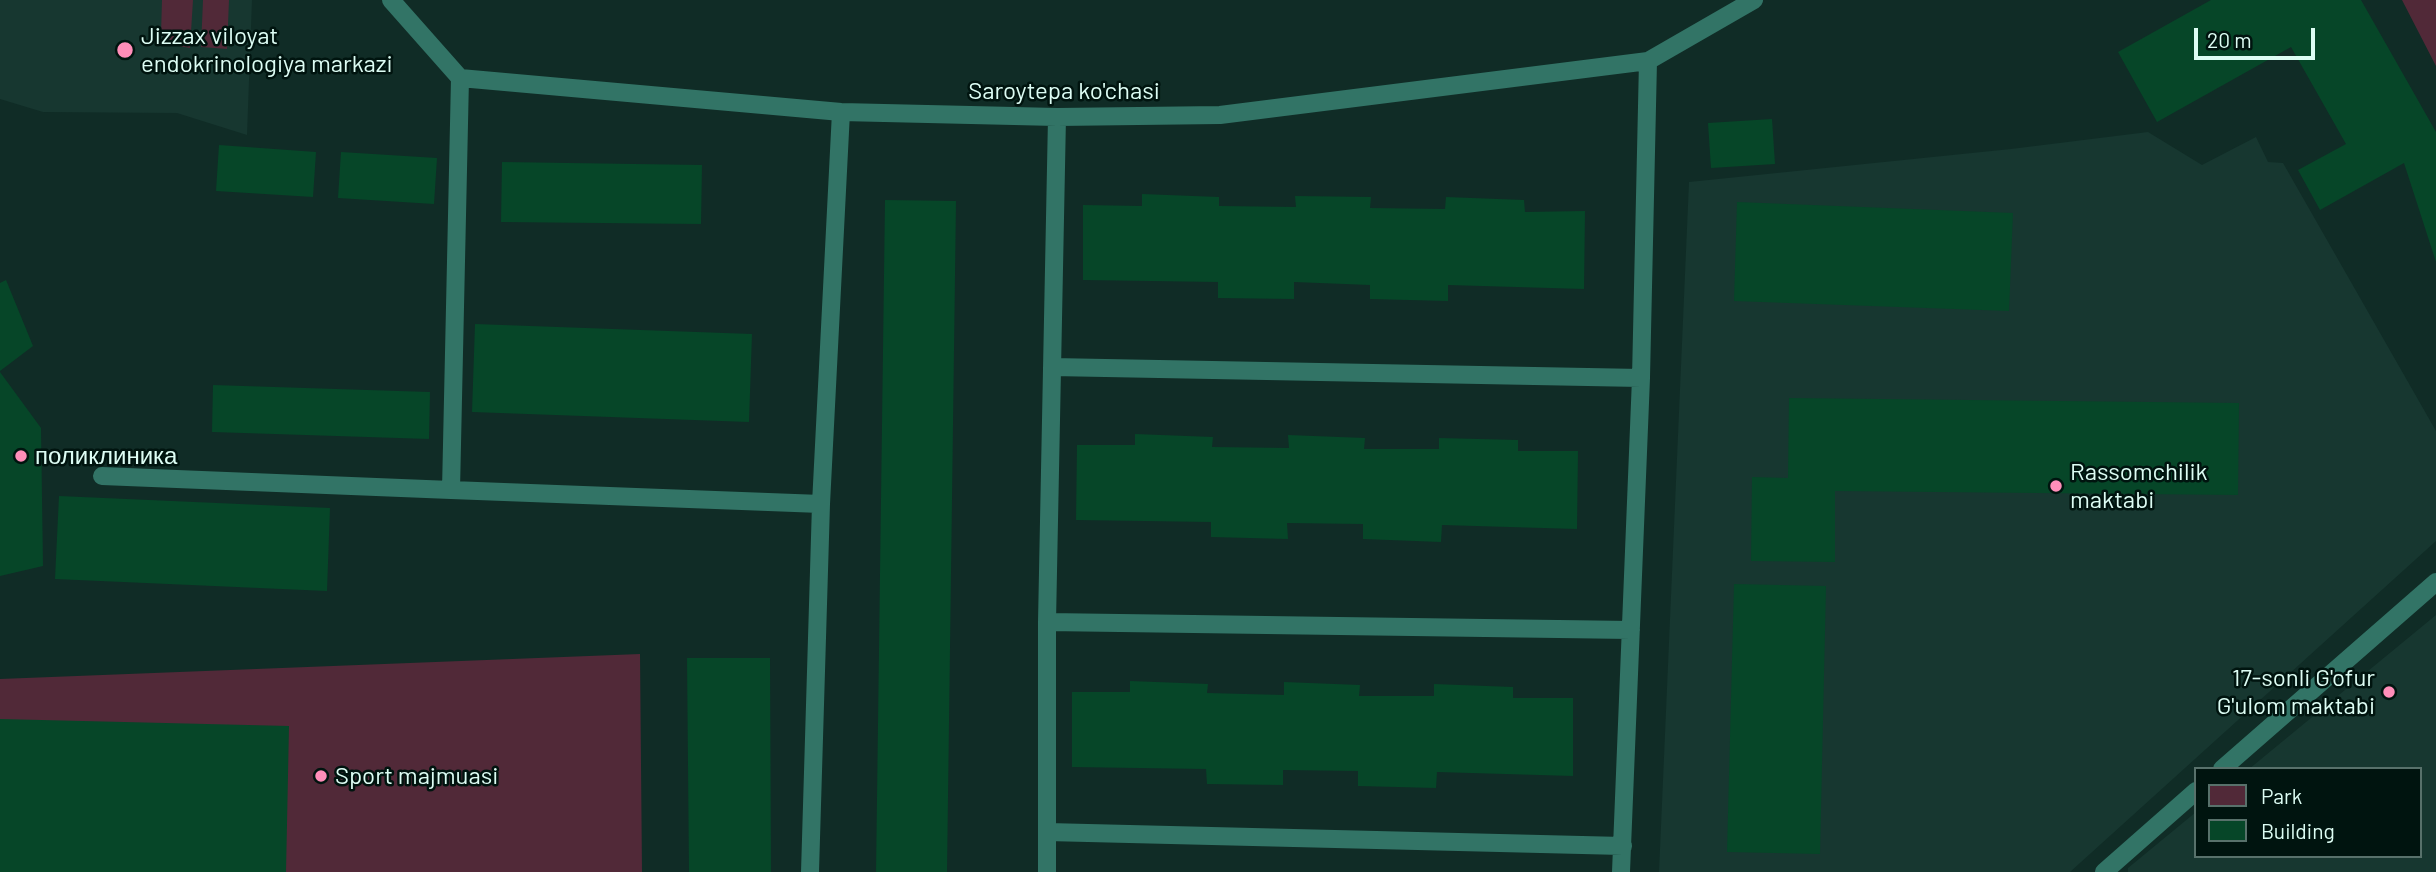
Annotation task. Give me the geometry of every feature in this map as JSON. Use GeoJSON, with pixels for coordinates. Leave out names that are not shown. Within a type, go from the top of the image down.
{"type":"FeatureCollection","features":[{"type":"Feature","properties":{"kind":"lane"},"geometry":{"type":"LineString","coordinates":[[391,0],[460,78],[451,489]]}},
{"type":"Feature","properties":{"kind":"lane","name":"Saroytepa ko'chasi"},"geometry":{"type":"LineString","coordinates":[[460,78],[841,112],[1056,117],[1220,115],[1648,61],[1754,0]]}},
{"type":"Feature","properties":{"kind":"lane"},"geometry":{"type":"LineString","coordinates":[[1621,872],[1641,378],[1648,61]]}},
{"type":"Feature","properties":{"kind":"lane"},"geometry":{"type":"LineString","coordinates":[[810,872],[821,505],[841,112]]}},
{"type":"Feature","properties":{"kind":"lane"},"geometry":{"type":"LineString","coordinates":[[1047,872],[1047,622],[1056,117]]}},
{"type":"Feature","properties":{"kind":"lane"},"geometry":{"type":"LineString","coordinates":[[1052,367],[1641,378]]}},
{"type":"Feature","properties":{"kind":"lane"},"geometry":{"type":"LineString","coordinates":[[102,476],[821,505]]}},
{"type":"Feature","properties":{"kind":"lane"},"geometry":{"type":"LineString","coordinates":[[2224,767],[2436,582]]}},
{"type":"Feature","properties":{"kind":"lane"},"geometry":{"type":"LineString","coordinates":[[1047,622],[1631,630]]}},
{"type":"Feature","properties":{"kind":"lane"},"geometry":{"type":"LineString","coordinates":[[2104,872],[2194,793]]}},
{"type":"Feature","properties":{"kind":"lane"},"geometry":{"type":"LineString","coordinates":[[1047,832],[1623,846]]}},
{"type":"Feature","properties":{"kind":"shaded area","name":"Jizzax viloyat endokrinologiya markazi"},"geometry":{"type":"Polygon","coordinates":[[[0,0],[252,0],[247,135],[177,113],[43,112],[0,99],[0,0]]]}},
{"type":"Feature","properties":{"kind":"shaded area","name":"Rassomchilik maktabi"},"geometry":{"type":"Polygon","coordinates":[[[2148,132],[2202,165],[2256,137],[2268,162],[2283,163],[2436,431],[2436,541],[2070,872],[1659,872],[1689,182],[2148,132]]]}},
{"type":"Feature","properties":{"kind":"shaded area","name":"17-sonli G'ofur G'ulom maktabi"},"geometry":{"type":"Polygon","coordinates":[[[2436,615],[2436,872],[2128,872],[2128,868],[2194,814],[2194,858],[2422,858],[2422,767],[2251,767],[2436,615]]]}},
{"type":"Feature","properties":{"kind":"green space"},"geometry":{"type":"Polygon","coordinates":[[[162,0],[193,0],[190,48],[168,44],[161,34],[162,0]]]}},
{"type":"Feature","properties":{"kind":"green space"},"geometry":{"type":"Polygon","coordinates":[[[203,0],[229,0],[227,49],[201,47],[203,0]]]}},
{"type":"Feature","properties":{"kind":"green space"},"geometry":{"type":"Polygon","coordinates":[[[2402,0],[2436,0],[2436,66],[2402,0]]]}},
{"type":"Feature","properties":{"kind":"green space","name":"Sport majmuasi"},"geometry":{"type":"Polygon","coordinates":[[[640,654],[642,872],[0,872],[0,679],[640,654]]]}},
{"type":"Feature","properties":{"kind":"building"},"geometry":{"type":"Polygon","coordinates":[[[2211,0],[2361,0],[2436,132],[2436,262],[2404,163],[2320,210],[2298,170],[2346,144],[2291,47],[2157,122],[2118,52],[2211,0]]]}},
{"type":"Feature","properties":{"kind":"building"},"geometry":{"type":"Polygon","coordinates":[[[1772,119],[1775,164],[1711,168],[1708,123],[1772,119]]]}},
{"type":"Feature","properties":{"kind":"building"},"geometry":{"type":"Polygon","coordinates":[[[219,145],[316,152],[313,197],[216,191],[219,145]]]}},
{"type":"Feature","properties":{"kind":"building"},"geometry":{"type":"Polygon","coordinates":[[[341,152],[437,158],[434,204],[338,198],[341,152]]]}},
{"type":"Feature","properties":{"kind":"building"},"geometry":{"type":"Polygon","coordinates":[[[502,162],[702,165],[701,224],[501,222],[502,162]]]}},
{"type":"Feature","properties":{"kind":"building"},"geometry":{"type":"Polygon","coordinates":[[[1142,194],[1219,197],[1219,206],[1296,207],[1295,196],[1371,197],[1370,208],[1445,209],[1446,197],[1524,200],[1525,212],[1585,211],[1584,289],[1448,285],[1448,301],[1370,299],[1370,285],[1294,282],[1294,299],[1218,298],[1218,282],[1083,280],[1083,205],[1142,206],[1142,194]]]}},
{"type":"Feature","properties":{"kind":"building"},"geometry":{"type":"Polygon","coordinates":[[[885,200],[956,201],[947,872],[876,872],[885,200]]]}},
{"type":"Feature","properties":{"kind":"building"},"geometry":{"type":"Polygon","coordinates":[[[1737,202],[2013,213],[2009,311],[1734,301],[1737,202]]]}},
{"type":"Feature","properties":{"kind":"building"},"geometry":{"type":"Polygon","coordinates":[[[6,280],[33,346],[0,371],[0,283],[6,280]]]}},
{"type":"Feature","properties":{"kind":"building"},"geometry":{"type":"Polygon","coordinates":[[[475,324],[752,334],[749,422],[472,412],[475,324]]]}},
{"type":"Feature","properties":{"kind":"building","name":"поликлиника"},"geometry":{"type":"Polygon","coordinates":[[[0,372],[41,428],[43,566],[0,576],[0,372]]]}},
{"type":"Feature","properties":{"kind":"building"},"geometry":{"type":"Polygon","coordinates":[[[213,385],[430,392],[429,439],[212,432],[213,385]]]}},
{"type":"Feature","properties":{"kind":"building"},"geometry":{"type":"Polygon","coordinates":[[[1789,398],[2239,403],[2238,495],[1835,491],[1835,562],[1751,561],[1752,477],[1788,478],[1789,398]]]}},
{"type":"Feature","properties":{"kind":"building"},"geometry":{"type":"Polygon","coordinates":[[[1135,434],[1213,437],[1212,447],[1289,448],[1288,435],[1365,438],[1364,449],[1439,449],[1439,438],[1518,440],[1518,451],[1578,451],[1577,529],[1442,525],[1441,542],[1363,539],[1363,524],[1287,523],[1288,539],[1211,537],[1211,522],[1076,520],[1077,445],[1135,445],[1135,434]]]}},
{"type":"Feature","properties":{"kind":"building"},"geometry":{"type":"Polygon","coordinates":[[[59,496],[330,508],[327,591],[55,579],[59,496]]]}},
{"type":"Feature","properties":{"kind":"building"},"geometry":{"type":"Polygon","coordinates":[[[1734,584],[1826,586],[1820,854],[1727,852],[1734,584]]]}},
{"type":"Feature","properties":{"kind":"building"},"geometry":{"type":"Polygon","coordinates":[[[687,658],[770,658],[771,872],[689,872],[687,658]]]}},
{"type":"Feature","properties":{"kind":"building"},"geometry":{"type":"Polygon","coordinates":[[[1130,681],[1208,684],[1207,693],[1284,695],[1284,682],[1360,685],[1359,696],[1434,696],[1434,684],[1513,687],[1513,698],[1573,698],[1573,776],[1437,772],[1436,788],[1358,786],[1358,771],[1283,770],[1283,785],[1207,784],[1206,769],[1072,767],[1072,692],[1130,692],[1130,681]]]}},
{"type":"Feature","properties":{"kind":"building"},"geometry":{"type":"Polygon","coordinates":[[[0,719],[289,726],[286,872],[0,872],[0,719]]]}},
{"type":"Feature","properties":{"kind":"place","name":"Jizzax viloyat endokrinologiya markazi"},"geometry":{"type":"Point","coordinates":[125,50]}},
{"type":"Feature","properties":{"kind":"place","name":"поликлиника"},"geometry":{"type":"Point","coordinates":[21,456]}},
{"type":"Feature","properties":{"kind":"place","name":"Rassomchilik maktabi"},"geometry":{"type":"Point","coordinates":[2056,486]}},
{"type":"Feature","properties":{"kind":"place","name":"17-sonli G'ofur G'ulom maktabi"},"geometry":{"type":"Point","coordinates":[2389,692]}},
{"type":"Feature","properties":{"kind":"place","name":"Sport majmuasi"},"geometry":{"type":"Point","coordinates":[321,776]}}]}
